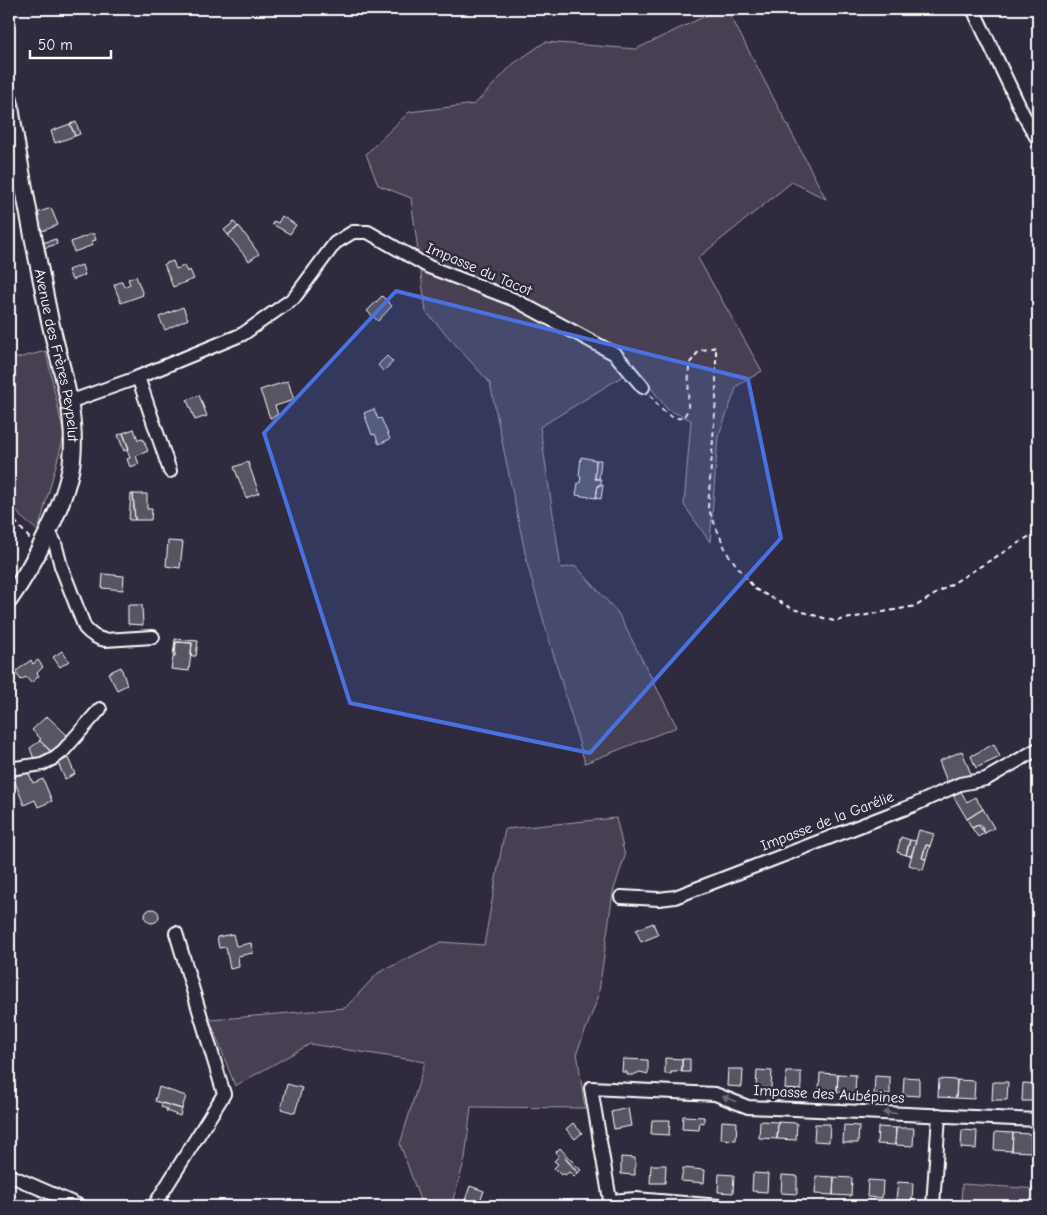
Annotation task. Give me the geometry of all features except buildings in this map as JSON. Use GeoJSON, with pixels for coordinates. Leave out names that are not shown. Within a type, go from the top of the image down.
{"type":"FeatureCollection","features":[{"type":"Feature","properties":{"kind":"main road","name":"Avenue des Frères Peypelut"},"geometry":{"type":"LineString","coordinates":[[9,100],[32,235],[69,402],[73,442],[70,470],[63,497],[44,539],[23,579],[9,600]]}},
{"type":"Feature","properties":{"kind":"street"},"geometry":{"type":"LineString","coordinates":[[973,9],[1019,106],[1038,140]]}},
{"type":"Feature","properties":{"kind":"street","name":"Impasse du Tacot"},"geometry":{"type":"LineString","coordinates":[[69,402],[138,377],[243,334],[294,298],[335,243],[353,232],[368,232],[429,267],[515,300],[615,354],[643,387]]}},
{"type":"Feature","properties":{"kind":"street"},"geometry":{"type":"LineString","coordinates":[[138,377],[170,471]]}},
{"type":"Feature","properties":{"kind":"street"},"geometry":{"type":"LineString","coordinates":[[44,539],[52,537],[55,543],[61,566],[85,628],[91,634],[105,640],[153,637]]}},
{"type":"Feature","properties":{"kind":"street"},"geometry":{"type":"LineString","coordinates":[[9,769],[42,764],[54,758],[63,751],[100,709]]}},
{"type":"Feature","properties":{"kind":"street","name":"Impasse de la Garélie"},"geometry":{"type":"LineString","coordinates":[[621,897],[660,899],[675,897],[914,805],[960,784],[986,780],[1038,750]]}},
{"type":"Feature","properties":{"kind":"street"},"geometry":{"type":"LineString","coordinates":[[154,1206],[224,1094],[176,933]]}},
{"type":"Feature","properties":{"kind":"street","name":"Impasse des Aubépines"},"geometry":{"type":"LineString","coordinates":[[610,1204],[591,1088],[716,1094],[748,1106],[1038,1120]]}},
{"type":"Feature","properties":{"kind":"street"},"geometry":{"type":"LineString","coordinates":[[933,1206],[939,1115]]}},
{"type":"Feature","properties":{"kind":"street"},"geometry":{"type":"LineString","coordinates":[[9,1175],[80,1206]]}},
{"type":"Feature","properties":{"kind":"street"},"geometry":{"type":"LineString","coordinates":[[610,1204],[636,1198],[720,1206]]}},
{"type":"Feature","properties":{"kind":"path"},"geometry":{"type":"LineString","coordinates":[[643,387],[668,416],[677,419],[683,418],[688,410],[689,364],[700,351],[716,347],[716,398],[708,508],[727,553],[755,589],[792,609],[834,621],[916,606],[1038,531]]}},
{"type":"Feature","properties":{"kind":"path"},"geometry":{"type":"LineString","coordinates":[[9,514],[30,539],[44,539]]}},
{"type":"Feature","properties":{"kind":"highlighted area"},"geometry":{"type":"Polygon","coordinates":[[[396,291],[748,379],[781,538],[590,753],[350,703],[264,433],[396,291]]]}},
{"type":"Feature","properties":{"kind":"shaded area"},"geometry":{"type":"Polygon","coordinates":[[[720,9],[727,9],[826,199],[792,182],[698,258],[762,371],[737,386],[718,437],[710,542],[684,505],[691,420],[667,409],[636,368],[540,427],[561,568],[576,566],[618,613],[677,727],[585,763],[528,567],[490,383],[426,312],[411,198],[378,185],[366,154],[409,112],[475,104],[513,64],[545,42],[636,49],[720,9]]]}},
{"type":"Feature","properties":{"kind":"shaded area"},"geometry":{"type":"Polygon","coordinates":[[[46,351],[64,436],[38,531],[21,517],[9,500],[9,360],[46,351]]]}},
{"type":"Feature","properties":{"kind":"shaded area"},"geometry":{"type":"Polygon","coordinates":[[[616,818],[625,856],[613,892],[598,998],[577,1052],[585,1108],[471,1107],[465,1159],[451,1206],[439,1206],[420,1200],[400,1144],[425,1062],[310,1044],[235,1086],[210,1020],[345,1008],[378,973],[441,942],[484,945],[505,829],[616,818]]]}},
{"type":"Feature","properties":{"kind":"shaded area"},"geometry":{"type":"Polygon","coordinates":[[[962,1184],[1038,1189],[1038,1206],[961,1206],[962,1184]]]}}]}
